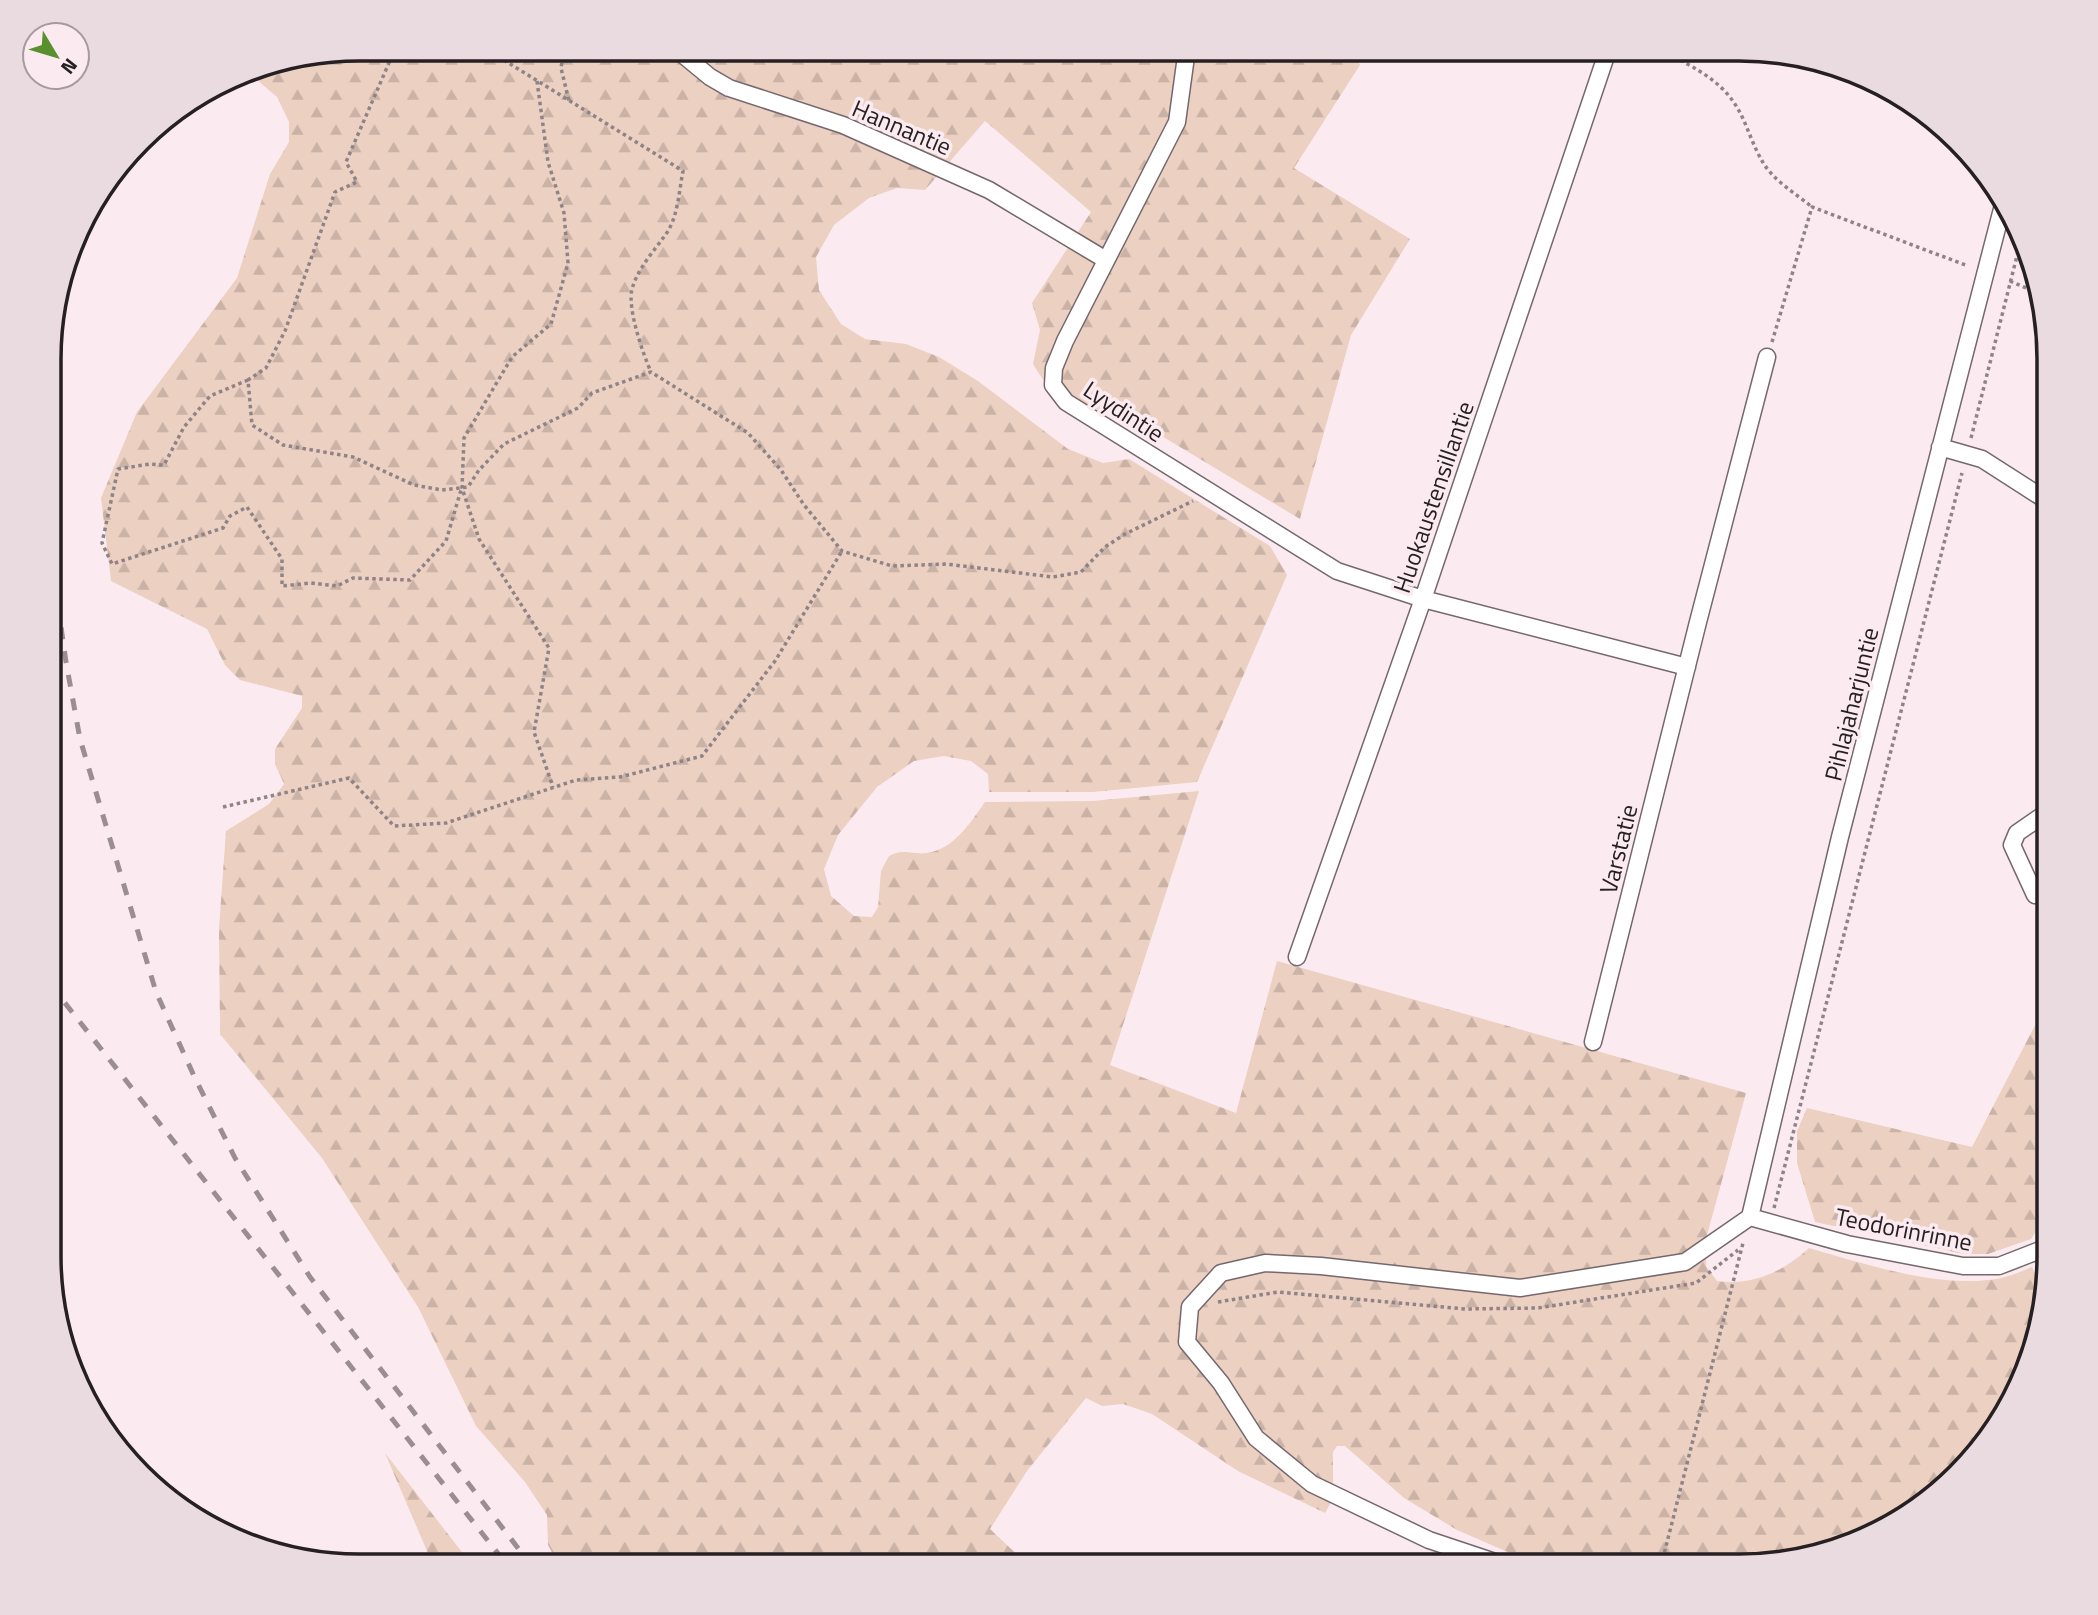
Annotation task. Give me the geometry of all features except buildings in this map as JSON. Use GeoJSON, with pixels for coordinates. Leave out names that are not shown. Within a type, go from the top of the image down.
{"type":"FeatureCollection","features":[{"type":"Feature","properties":{"kind":"street","name":"Hannantie"},"geometry":{"type":"LineString","coordinates":[[691,61],[729,88],[843,125],[989,190],[1107,260]]}},
{"type":"Feature","properties":{"kind":"street","name":"Lyydintie"},"geometry":{"type":"LineString","coordinates":[[1185,61],[1177,122],[1065,341],[1054,368],[1053,385],[1066,402],[1337,571],[1423,599]]}},
{"type":"Feature","properties":{"kind":"street","name":"Huokaustensillantie"},"geometry":{"type":"LineString","coordinates":[[1297,957],[1423,599],[1604,61]]}},
{"type":"Feature","properties":{"kind":"street","name":"Pihlajaharjuntie"},"geometry":{"type":"LineString","coordinates":[[1750,1217],[1840,837],[2000,217]]}},
{"type":"Feature","properties":{"kind":"street","name":"Varstatie"},"geometry":{"type":"LineString","coordinates":[[1593,1042],[1767,357]]}},
{"type":"Feature","properties":{"kind":"street"},"geometry":{"type":"LineString","coordinates":[[1940,447],[1982,459],[2037,494]]}},
{"type":"Feature","properties":{"kind":"street"},"geometry":{"type":"LineString","coordinates":[[1423,599],[1687,667]]}},
{"type":"Feature","properties":{"kind":"street"},"geometry":{"type":"LineString","coordinates":[[2035,895],[2012,845],[2017,833],[2037,819]]}},
{"type":"Feature","properties":{"kind":"street"},"geometry":{"type":"LineString","coordinates":[[1471,1554],[1429,1540],[1312,1484],[1256,1438],[1221,1383],[1187,1342],[1190,1307],[1221,1273],[1265,1263],[1321,1266],[1520,1288],[1685,1262],[1750,1217]]}},
{"type":"Feature","properties":{"kind":"street","name":"Teodorinrinne"},"geometry":{"type":"LineString","coordinates":[[1750,1217],[1847,1244],[1963,1266],[1999,1266],[2037,1251]]}},
{"type":"Feature","properties":{"kind":"path"},"geometry":{"type":"LineString","coordinates":[[390,61],[346,162],[357,182],[335,192],[285,331],[266,368],[248,380],[209,396],[184,427],[164,465],[150,464],[118,469],[102,543],[112,564],[223,528],[230,516],[247,507],[282,559],[282,586],[311,583],[337,586],[353,578],[410,580],[446,541],[462,488],[464,438],[512,357],[551,324],[568,263],[564,212],[548,162],[537,81]]}},
{"type":"Feature","properties":{"kind":"path"},"geometry":{"type":"LineString","coordinates":[[505,61],[683,171],[676,208],[667,232],[650,252],[631,291],[638,341],[651,372],[748,433],[781,470],[804,505],[842,551],[892,566],[946,564],[1053,576],[1080,572],[1105,547],[1125,534],[1211,492]]}},
{"type":"Feature","properties":{"kind":"path"},"geometry":{"type":"LineString","coordinates":[[562,61],[561,68],[569,101]]}},
{"type":"Feature","properties":{"kind":"path"},"geometry":{"type":"LineString","coordinates":[[1681,61],[1704,74],[1728,95],[1744,117],[1761,159],[1769,171],[1812,206],[1968,266]]}},
{"type":"Feature","properties":{"kind":"path"},"geometry":{"type":"LineString","coordinates":[[1767,357],[1812,206]]}},
{"type":"Feature","properties":{"kind":"path"},"geometry":{"type":"LineString","coordinates":[[1190,1307],[1278,1292],[1465,1309],[1538,1308],[1696,1283],[1768,1222],[1781,1185],[2017,254]]}},
{"type":"Feature","properties":{"kind":"path"},"geometry":{"type":"LineString","coordinates":[[2010,281],[2028,289]]}},
{"type":"Feature","properties":{"kind":"path"},"geometry":{"type":"LineString","coordinates":[[248,380],[252,425],[283,445],[353,457],[414,485],[442,490],[468,487],[479,470],[504,444],[578,408],[592,393],[651,372]]}},
{"type":"Feature","properties":{"kind":"path"},"geometry":{"type":"LineString","coordinates":[[462,488],[479,539],[549,648],[534,732],[553,787]]}},
{"type":"Feature","properties":{"kind":"path"},"geometry":{"type":"LineString","coordinates":[[223,807],[349,778],[394,826],[446,823],[576,780],[620,777],[702,756],[775,660],[842,551]]}},
{"type":"Feature","properties":{"kind":"path"},"geometry":{"type":"LineString","coordinates":[[1664,1554],[1750,1217]]}},
{"type":"Feature","properties":{"kind":"green space"},"geometry":{"type":"Polygon","coordinates":[[[360,61],[1358,61],[1360,65],[1294,168],[1410,239],[1351,335],[1300,519],[1150,429],[1145,417],[1081,405],[1054,391],[1043,379],[1033,364],[1040,330],[1032,303],[1091,212],[985,121],[925,190],[897,188],[869,198],[834,225],[816,257],[819,290],[841,324],[865,339],[906,344],[939,357],[978,381],[1068,449],[1103,463],[1129,459],[1270,546],[1287,575],[1197,782],[1093,792],[989,792],[988,774],[971,761],[944,756],[914,761],[877,787],[838,835],[824,869],[831,896],[854,916],[872,917],[878,907],[881,871],[889,856],[904,852],[927,853],[945,846],[961,834],[985,802],[1093,801],[1199,791],[1110,1065],[1236,1113],[1277,961],[1746,1093],[1707,1235],[1706,1266],[1717,1281],[1755,1279],[1789,1264],[1809,1248],[1904,1274],[1954,1281],[2001,1278],[2032,1267],[2036,1276],[2034,1294],[2021,1351],[1997,1405],[1975,1437],[1935,1480],[1888,1514],[1816,1544],[1738,1554],[1512,1554],[1457,1530],[1404,1498],[1345,1446],[1337,1446],[1333,1452],[1333,1499],[1325,1513],[1238,1471],[1152,1414],[1123,1404],[1102,1406],[1086,1398],[1027,1471],[990,1529],[1016,1554],[553,1554],[548,1545],[547,1515],[525,1482],[476,1426],[418,1307],[322,1158],[220,1034],[219,928],[226,831],[269,804],[284,784],[275,764],[275,749],[302,708],[302,696],[240,680],[225,665],[207,629],[111,581],[101,498],[137,412],[237,278],[270,174],[289,142],[289,122],[277,97],[257,80],[302,67],[360,61]]]}},
{"type":"Feature","properties":{"kind":"green space"},"geometry":{"type":"Polygon","coordinates":[[[2037,1022],[2037,1229],[2031,1239],[1988,1254],[1964,1254],[1815,1222],[1797,1163],[1797,1131],[1807,1108],[1972,1147],[2037,1022]]]}},
{"type":"Feature","properties":{"kind":"green space"},"geometry":{"type":"Polygon","coordinates":[[[385,1453],[463,1554],[428,1554],[385,1453]]]}},
{"type":"Feature","properties":{"kind":"railway"},"geometry":{"type":"LineString","coordinates":[[61,627],[80,739],[156,992],[194,1076],[235,1158],[310,1277],[523,1554]]}},
{"type":"Feature","properties":{"kind":"railway"},"geometry":{"type":"LineString","coordinates":[[61,998],[498,1554]]}}]}
